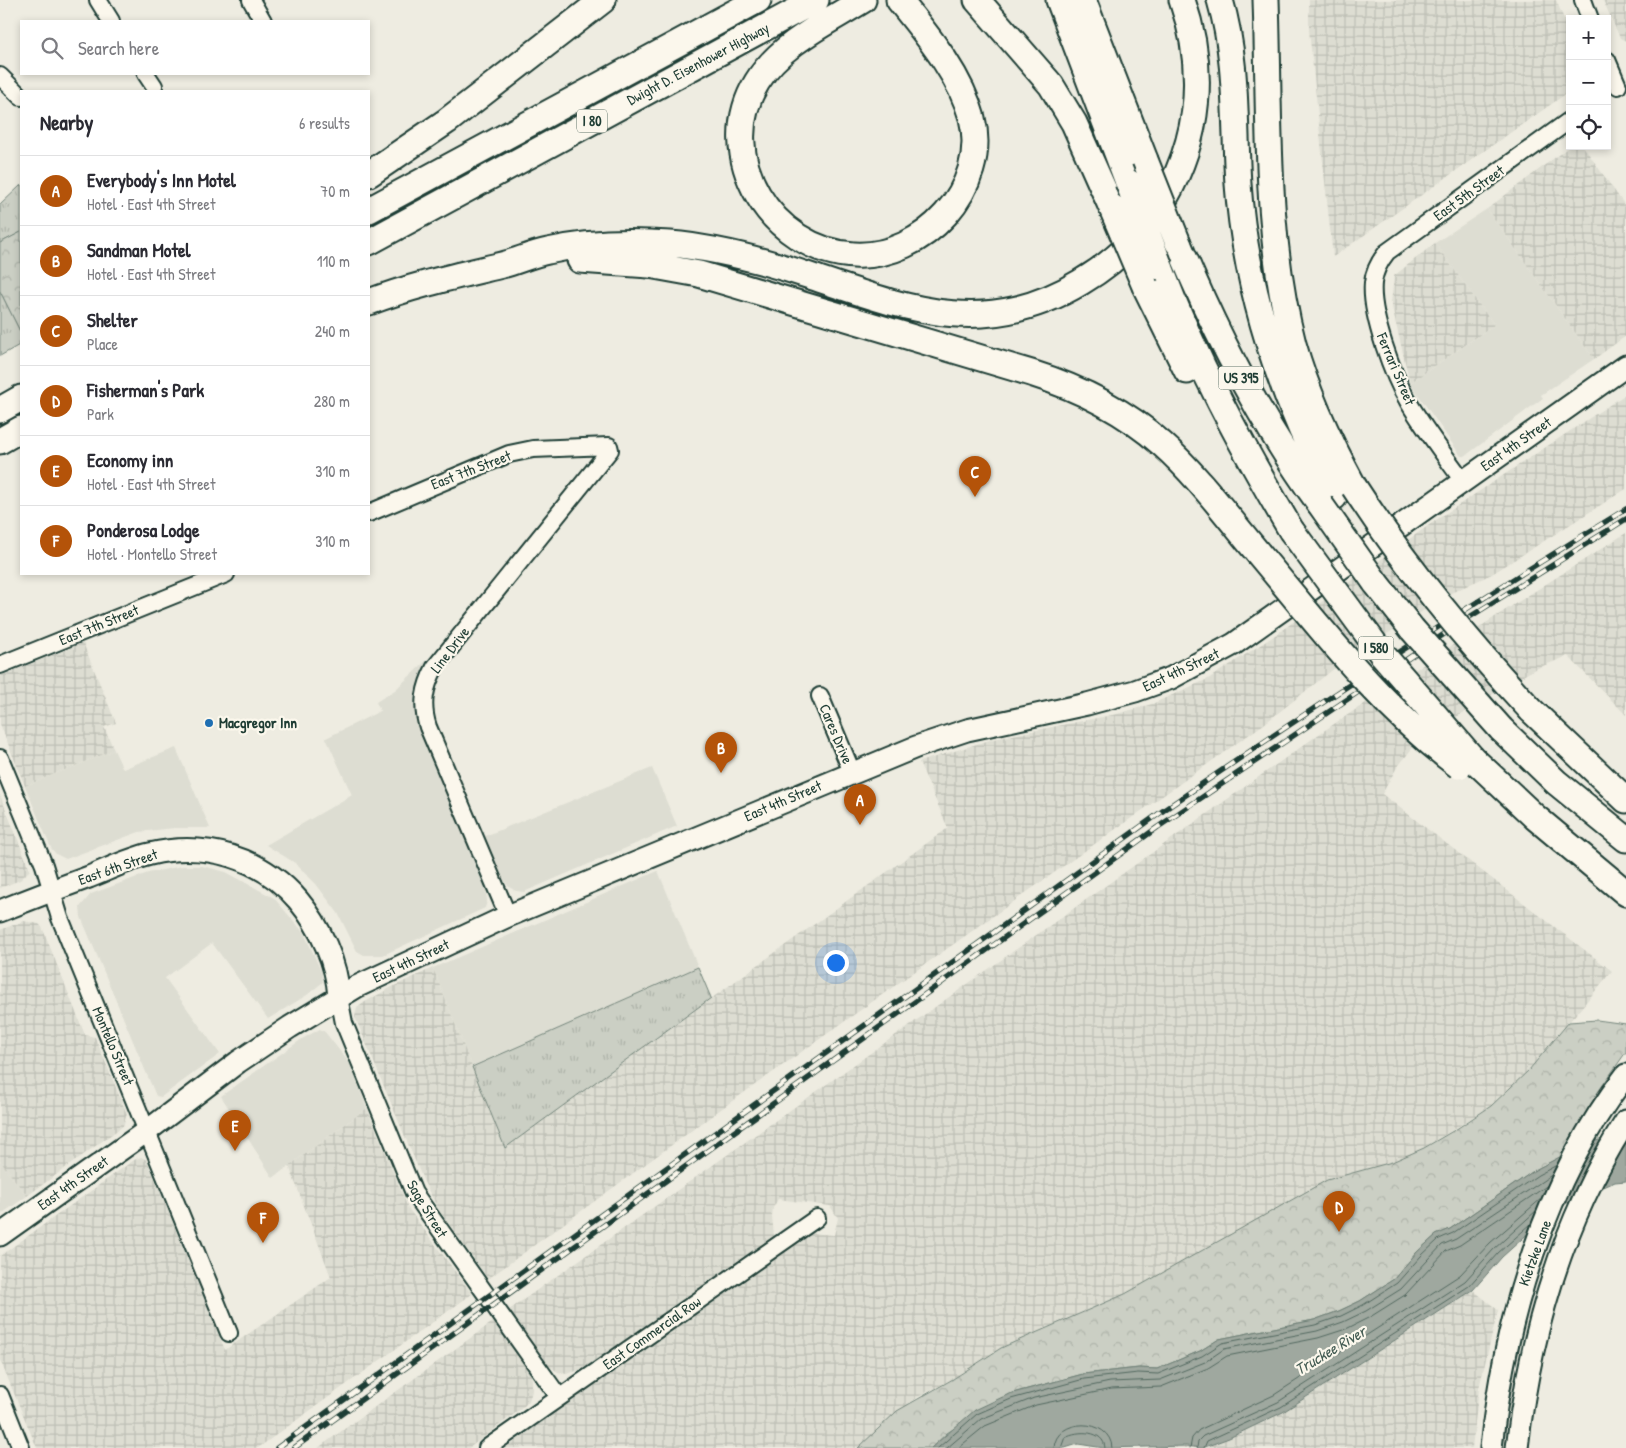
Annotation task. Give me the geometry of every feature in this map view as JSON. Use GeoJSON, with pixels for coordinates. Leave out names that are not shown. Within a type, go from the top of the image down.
{"type":"FeatureCollection","features":[{"type":"Feature","properties":{"kind":"highway"},"geometry":{"type":"LineString","coordinates":[[370,173],[447,121],[603,0]]}},
{"type":"Feature","properties":{"kind":"highway","name":"Dwight D. Eisenhower Highway"},"geometry":{"type":"LineString","coordinates":[[370,209],[758,0]]}},
{"type":"Feature","properties":{"kind":"highway","name":"Dwight D. Eisenhower Highway"},"geometry":{"type":"LineString","coordinates":[[370,241],[816,0]]}},
{"type":"Feature","properties":{"kind":"highway"},"geometry":{"type":"LineString","coordinates":[[863,0],[781,52],[756,83],[743,118],[742,145],[748,177],[768,212],[797,238],[836,253],[862,255],[890,251],[908,244],[925,234],[941,221],[954,205],[964,186],[971,165],[974,135],[966,99],[956,80],[904,6]]}},
{"type":"Feature","properties":{"kind":"highway"},"geometry":{"type":"LineString","coordinates":[[977,0],[1035,64],[1065,107],[1082,140],[1111,206],[1152,277]]}},
{"type":"Feature","properties":{"kind":"highway"},"geometry":{"type":"LineString","coordinates":[[1059,0],[1128,182],[1152,277]]}},
{"type":"Feature","properties":{"kind":"highway","name":"US 395"},"geometry":{"type":"LineString","coordinates":[[1083,0],[1178,243],[1214,324],[1252,399],[1283,452],[1336,496]]}},
{"type":"Feature","properties":{"kind":"highway"},"geometry":{"type":"LineString","coordinates":[[370,302],[415,285],[502,265],[549,250],[629,243],[670,244],[752,259],[888,303],[954,315],[984,314],[1043,301],[1068,290],[1114,259],[1155,215],[1174,183],[1185,158],[1192,134],[1197,84],[1190,28],[1182,0]]}},
{"type":"Feature","properties":{"kind":"highway"},"geometry":{"type":"LineString","coordinates":[[1220,0],[1234,64],[1238,185],[1253,286],[1270,350],[1293,414],[1336,496],[1383,531],[1431,596],[1531,710],[1626,800]]}},
{"type":"Feature","properties":{"kind":"highway"},"geometry":{"type":"LineString","coordinates":[[1266,0],[1272,214],[1278,272],[1294,344],[1309,392],[1329,439],[1336,496]]}},
{"type":"Feature","properties":{"kind":"highway"},"geometry":{"type":"LineString","coordinates":[[502,265],[550,260],[591,260],[674,269],[723,281],[1055,381],[1100,401],[1135,423],[1161,443],[1185,466],[1384,702],[1426,740],[1466,762],[1626,892]]}},
{"type":"Feature","properties":{"kind":"highway","name":"I 580"},"geometry":{"type":"LineString","coordinates":[[1152,277],[1171,343],[1193,382],[1248,458],[1291,530],[1382,654],[1466,762]]}},
{"type":"Feature","properties":{"kind":"highway"},"geometry":{"type":"LineString","coordinates":[[0,410],[20,399]]}},
{"type":"Feature","properties":{"kind":"highway"},"geometry":{"type":"LineString","coordinates":[[0,442],[20,431]]}},
{"type":"Feature","properties":{"kind":"highway"},"geometry":{"type":"LineString","coordinates":[[0,442],[20,436]]}},
{"type":"Feature","properties":{"kind":"highway","name":"I 580"},"geometry":{"type":"LineString","coordinates":[[1336,496],[1375,582],[1435,656],[1501,730],[1556,782],[1626,839]]}},
{"type":"Feature","properties":{"kind":"main road","name":"East 4th Street"},"geometry":{"type":"LineString","coordinates":[[0,1235],[238,1062],[339,997],[411,960],[508,916],[852,772],[967,730],[1087,704],[1135,691],[1171,678],[1234,644],[1626,366]]}},
{"type":"Feature","properties":{"kind":"main road","name":"East 6th Street"},"geometry":{"type":"LineString","coordinates":[[0,911],[147,855],[166,851],[209,850],[230,855],[257,866],[272,876],[302,904],[315,924],[336,970],[339,997]]}},
{"type":"Feature","properties":{"kind":"main road","name":"Kietzke Lane"},"geometry":{"type":"LineString","coordinates":[[1491,1448],[1497,1396],[1507,1348],[1526,1277],[1541,1231],[1572,1163],[1596,1118],[1625,1076]]}},
{"type":"Feature","properties":{"kind":"main road","name":"Kietzke Lane"},"geometry":{"type":"LineString","coordinates":[[1517,1448],[1526,1378],[1556,1263],[1581,1203],[1626,1121]]}},
{"type":"Feature","properties":{"kind":"street"},"geometry":{"type":"LineString","coordinates":[[98,0],[110,20]]}},
{"type":"Feature","properties":{"kind":"street"},"geometry":{"type":"LineString","coordinates":[[251,0],[262,20]]}},
{"type":"Feature","properties":{"kind":"street"},"geometry":{"type":"LineString","coordinates":[[1583,0],[1589,15]]}},
{"type":"Feature","properties":{"kind":"street"},"geometry":{"type":"LineString","coordinates":[[1611,70],[1617,86]]}},
{"type":"Feature","properties":{"kind":"street"},"geometry":{"type":"LineString","coordinates":[[0,76],[20,96]]}},
{"type":"Feature","properties":{"kind":"street","name":"East 5th Street"},"geometry":{"type":"LineString","coordinates":[[1375,272],[1387,252],[1566,123]]}},
{"type":"Feature","properties":{"kind":"street","name":"Ferrari Street"},"geometry":{"type":"LineString","coordinates":[[1375,272],[1372,284],[1379,328],[1397,377],[1413,410],[1464,482]]}},
{"type":"Feature","properties":{"kind":"street","name":"East 7th Street"},"geometry":{"type":"LineString","coordinates":[[370,513],[509,454],[532,449],[609,446]]}},
{"type":"Feature","properties":{"kind":"street","name":"Line Drive"},"geometry":{"type":"LineString","coordinates":[[508,916],[428,728],[424,715],[424,698],[427,682],[435,667],[610,450],[609,446]]}},
{"type":"Feature","properties":{"kind":"street","name":"East 7th Street"},"geometry":{"type":"LineString","coordinates":[[0,665],[224,575]]}},
{"type":"Feature","properties":{"kind":"street","name":"Cares Drive"},"geometry":{"type":"LineString","coordinates":[[820,696],[852,772]]}},
{"type":"Feature","properties":{"kind":"street","name":"Montello Street"},"geometry":{"type":"LineString","coordinates":[[0,758],[44,862],[60,918],[229,1333]]}},
{"type":"Feature","properties":{"kind":"street","name":"Sage Street"},"geometry":{"type":"LineString","coordinates":[[339,997],[344,1023],[414,1193],[559,1397]]}},
{"type":"Feature","properties":{"kind":"street","name":"East Commercial Row"},"geometry":{"type":"LineString","coordinates":[[487,1448],[817,1218]]}},
{"type":"Feature","properties":{"kind":"street"},"geometry":{"type":"LineString","coordinates":[[0,1395],[21,1448]]}},
{"type":"Feature","properties":{"kind":"shaded area"},"geometry":{"type":"Polygon","coordinates":[[[1309,0],[1556,0],[1566,24],[1566,94],[1333,257],[1309,30],[1309,0]]]}},
{"type":"Feature","properties":{"kind":"shaded area"},"geometry":{"type":"Polygon","coordinates":[[[1603,0],[1626,0],[1626,41],[1620,38],[1603,0]]]}},
{"type":"Feature","properties":{"kind":"shaded area"},"geometry":{"type":"Polygon","coordinates":[[[1566,149],[1586,150],[1626,207],[1626,336],[1594,359],[1487,209],[1566,149]]]}},
{"type":"Feature","properties":{"kind":"shaded area"},"geometry":{"type":"Polygon","coordinates":[[[1487,209],[1594,359],[1541,395],[1543,398],[1465,456],[1461,456],[1410,383],[1494,325],[1435,243],[1487,209]]]}},
{"type":"Feature","properties":{"kind":"shaded area"},"geometry":{"type":"Polygon","coordinates":[[[1435,243],[1494,325],[1410,383],[1391,303],[1394,276],[1435,243]]]}},
{"type":"Feature","properties":{"kind":"shaded area"},"geometry":{"type":"Polygon","coordinates":[[[1626,394],[1626,489],[1492,574],[1451,593],[1340,664],[1264,724],[728,1104],[488,1279],[437,1207],[424,1182],[355,1017],[357,1008],[392,987],[433,968],[472,1067],[698,967],[712,998],[948,828],[919,762],[993,739],[1117,714],[1152,704],[1208,679],[1271,638],[1439,518],[1626,394]]]}},
{"type":"Feature","properties":{"kind":"shaded area"},"geometry":{"type":"Polygon","coordinates":[[[1626,533],[1626,715],[1568,656],[1535,669],[1417,742],[1396,769],[1382,794],[1612,971],[1529,1070],[1491,1106],[1424,1148],[1125,1294],[1001,1348],[953,1379],[918,1397],[858,1448],[506,1448],[597,1381],[811,1233],[834,1235],[838,1218],[830,1206],[778,1199],[773,1208],[772,1216],[774,1236],[616,1349],[580,1370],[566,1374],[558,1372],[549,1366],[509,1310],[1322,732],[1507,609],[1626,533]]]}},
{"type":"Feature","properties":{"kind":"shaded area"},"geometry":{"type":"Polygon","coordinates":[[[83,643],[116,723],[104,727],[114,750],[25,786],[0,724],[0,676],[83,643]]]}},
{"type":"Feature","properties":{"kind":"shaded area"},"geometry":{"type":"Polygon","coordinates":[[[429,658],[420,677],[416,705],[417,719],[485,884],[487,901],[485,908],[383,955],[364,955],[357,951],[338,913],[316,884],[295,863],[266,845],[352,795],[326,738],[380,711],[376,702],[395,690],[429,658]]]}},
{"type":"Feature","properties":{"kind":"shaded area"},"geometry":{"type":"Polygon","coordinates":[[[176,748],[210,828],[174,828],[139,832],[66,859],[56,854],[51,848],[25,786],[114,750],[123,769],[176,748]]]}},
{"type":"Feature","properties":{"kind":"shaded area"},"geometry":{"type":"Polygon","coordinates":[[[652,768],[677,826],[524,892],[516,891],[509,887],[503,879],[485,836],[652,768]]]}},
{"type":"Feature","properties":{"kind":"shaded area"},"geometry":{"type":"Polygon","coordinates":[[[0,795],[30,870],[20,880],[0,888],[0,795]]]}},
{"type":"Feature","properties":{"kind":"shaded area"},"geometry":{"type":"Polygon","coordinates":[[[182,866],[202,866],[226,872],[274,898],[304,933],[322,973],[323,982],[307,995],[268,1019],[212,943],[165,978],[220,1054],[161,1097],[156,1096],[81,917],[80,907],[91,894],[148,873],[182,866]]]}},
{"type":"Feature","properties":{"kind":"shaded area"},"geometry":{"type":"Polygon","coordinates":[[[658,871],[698,967],[472,1067],[433,968],[658,871]]]}},
{"type":"Feature","properties":{"kind":"shaded area"},"geometry":{"type":"Polygon","coordinates":[[[24,921],[39,924],[42,927],[85,1035],[95,1037],[127,1114],[123,1126],[27,1196],[0,1161],[0,930],[24,921]]]}},
{"type":"Feature","properties":{"kind":"shaded area"},"geometry":{"type":"Polygon","coordinates":[[[320,1029],[325,1032],[350,1064],[367,1108],[273,1178],[221,1096],[302,1039],[320,1029]]]}},
{"type":"Feature","properties":{"kind":"shaded area"},"geometry":{"type":"Polygon","coordinates":[[[367,1108],[408,1208],[472,1294],[258,1448],[37,1448],[0,1360],[0,1256],[134,1160],[141,1157],[147,1160],[225,1350],[331,1277],[289,1166],[367,1108]]]}},
{"type":"Feature","properties":{"kind":"shaded area"},"geometry":{"type":"Polygon","coordinates":[[[0,1161],[27,1196],[0,1215],[0,1161]]]}},
{"type":"Feature","properties":{"kind":"shaded area"},"geometry":{"type":"Polygon","coordinates":[[[1473,1290],[1498,1310],[1479,1388],[1472,1448],[1202,1448],[1229,1438],[1283,1412],[1473,1290]]]}},
{"type":"Feature","properties":{"kind":"shaded area"},"geometry":{"type":"Polygon","coordinates":[[[494,1321],[528,1368],[532,1379],[532,1391],[529,1401],[521,1409],[469,1448],[318,1448],[494,1321]]]}},
{"type":"Feature","properties":{"kind":"shaded area"},"geometry":{"type":"Polygon","coordinates":[[[1186,1446],[1202,1448],[1152,1448],[1186,1446]]]}},
{"type":"Feature","properties":{"kind":"green space"},"geometry":{"type":"Polygon","coordinates":[[[20,186],[20,233],[0,243],[0,205],[20,186]]]}},
{"type":"Feature","properties":{"kind":"green space"},"geometry":{"type":"Polygon","coordinates":[[[20,233],[20,331],[0,291],[0,243],[20,233]]]}},
{"type":"Feature","properties":{"kind":"green space"},"geometry":{"type":"Polygon","coordinates":[[[0,291],[20,331],[20,345],[0,356],[0,291]]]}},
{"type":"Feature","properties":{"kind":"green space"},"geometry":{"type":"Polygon","coordinates":[[[698,967],[711,998],[505,1148],[472,1067],[698,967]]]}},
{"type":"Feature","properties":{"kind":"green space"},"geometry":{"type":"Polygon","coordinates":[[[1597,1020],[1626,1024],[1626,1052],[1598,1092],[1560,1157],[1535,1170],[1450,1229],[1436,1235],[1417,1252],[1394,1279],[1360,1301],[1314,1320],[1219,1339],[1200,1351],[1157,1369],[1139,1368],[1083,1374],[1009,1394],[947,1433],[931,1448],[858,1448],[897,1411],[953,1379],[1001,1348],[1125,1294],[1327,1180],[1392,1162],[1424,1148],[1491,1106],[1529,1070],[1569,1022],[1597,1020]]]}},
{"type":"Feature","properties":{"kind":"water","name":"Truckee River"},"geometry":{"type":"Polygon","coordinates":[[[1626,1131],[1626,1181],[1615,1182],[1567,1203],[1542,1221],[1502,1257],[1473,1290],[1283,1412],[1229,1438],[1202,1448],[1186,1446],[1104,1448],[1078,1444],[1065,1448],[931,1448],[975,1410],[1009,1394],[1083,1374],[1139,1368],[1157,1369],[1200,1351],[1219,1339],[1314,1320],[1339,1311],[1360,1301],[1394,1279],[1417,1252],[1436,1235],[1450,1229],[1535,1170],[1579,1147],[1626,1131]]]}},
{"type":"Feature","properties":{"kind":"railway"},"geometry":{"type":"LineString","coordinates":[[277,1448],[1164,810],[1393,656],[1626,509]]}},
{"type":"Feature","properties":{"kind":"railway"},"geometry":{"type":"LineString","coordinates":[[294,1448],[1158,827],[1468,618],[1626,519]]}},
{"type":"Feature","properties":{"kind":"place","name":"Shelter"},"geometry":{"type":"Point","coordinates":[975,497]}},
{"type":"Feature","properties":{"kind":"place","name":"Macgregor Inn"},"geometry":{"type":"Point","coordinates":[209,723]}},
{"type":"Feature","properties":{"kind":"place","name":"Sandman Motel"},"geometry":{"type":"Point","coordinates":[721,773]}},
{"type":"Feature","properties":{"kind":"place","name":"Everybody's Inn Motel"},"geometry":{"type":"Point","coordinates":[860,825]}},
{"type":"Feature","properties":{"kind":"place","name":"Economy inn"},"geometry":{"type":"Point","coordinates":[235,1151]}},
{"type":"Feature","properties":{"kind":"place","name":"Fisherman's Park"},"geometry":{"type":"Point","coordinates":[1339,1232]}},
{"type":"Feature","properties":{"kind":"place","name":"Ponderosa Lodge"},"geometry":{"type":"Point","coordinates":[263,1243]}}]}
